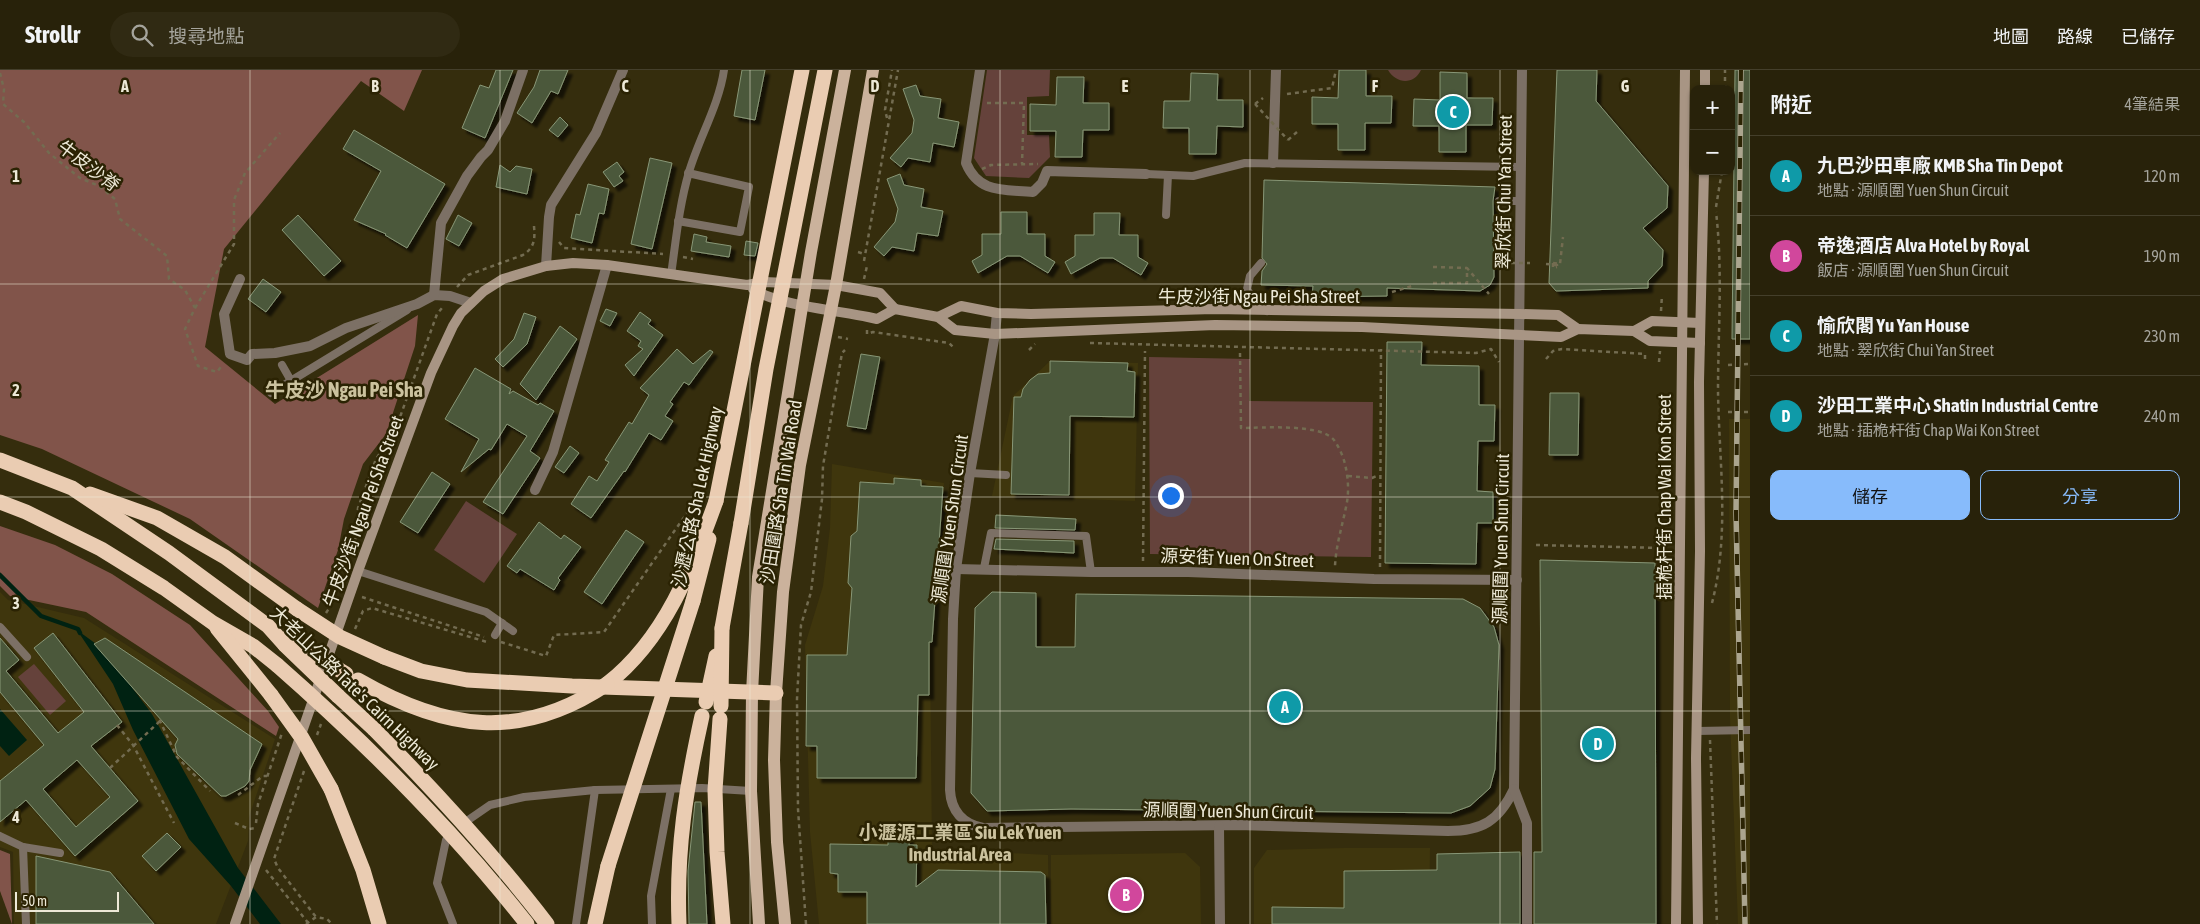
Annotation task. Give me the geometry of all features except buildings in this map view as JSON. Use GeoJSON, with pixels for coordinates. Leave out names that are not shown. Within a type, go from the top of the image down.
{"type":"FeatureCollection","features":[{"type":"Feature","properties":{"kind":"highway","name":"沙瀝公路 Sha Lek Highway"},"geometry":{"type":"LineString","coordinates":[[594,924],[622,816],[666,689],[694,601],[708,547],[714,496],[802,70]]}},
{"type":"Feature","properties":{"kind":"highway"},"geometry":{"type":"LineString","coordinates":[[680,924],[678,870],[688,779],[722,628],[766,369],[825,70]]}},
{"type":"Feature","properties":{"kind":"highway","name":"大老山公路 Tate's Cairn Highway"},"geometry":{"type":"LineString","coordinates":[[0,460],[72,488],[168,553],[286,641],[412,767],[517,885],[547,924]]}},
{"type":"Feature","properties":{"kind":"highway"},"geometry":{"type":"LineString","coordinates":[[72,488],[157,518],[225,557],[297,609],[340,636],[384,657],[421,671],[467,680],[776,693]]}},
{"type":"Feature","properties":{"kind":"highway"},"geometry":{"type":"LineString","coordinates":[[286,641],[377,691],[428,714],[459,721],[491,723],[520,720],[548,714],[575,704],[608,684],[629,666],[650,642],[663,622],[702,540],[714,496]]}},
{"type":"Feature","properties":{"kind":"highway","name":"大老山公路 Tate's Cairn Highway"},"geometry":{"type":"LineString","coordinates":[[0,502],[26,512],[101,549],[164,588],[213,623],[253,646],[277,665],[390,771],[463,848],[527,924]]}},
{"type":"Feature","properties":{"kind":"highway"},"geometry":{"type":"LineString","coordinates":[[213,623],[271,695],[309,750],[331,790],[360,862],[379,924]]}},
{"type":"Feature","properties":{"kind":"highway"},"geometry":{"type":"LineString","coordinates":[[722,628],[721,706],[715,790],[717,852],[723,924]]}},
{"type":"Feature","properties":{"kind":"main road","name":"沙田圍路 Sha Tin Wai Road"},"geometry":{"type":"LineString","coordinates":[[760,924],[751,791],[752,692],[758,577],[805,285],[844,70]]}},
{"type":"Feature","properties":{"kind":"main road","name":"沙田圍路 Sha Tin Wai Road"},"geometry":{"type":"LineString","coordinates":[[785,924],[777,842],[774,760],[776,693],[783,592],[795,498],[836,285],[873,70]]}},
{"type":"Feature","properties":{"kind":"street"},"geometry":{"type":"LineString","coordinates":[[434,296],[441,223],[468,176],[488,150],[506,121],[524,70]]}},
{"type":"Feature","properties":{"kind":"street"},"geometry":{"type":"LineString","coordinates":[[546,266],[548,217],[551,205],[596,133],[623,70]]}},
{"type":"Feature","properties":{"kind":"street"},"geometry":{"type":"LineString","coordinates":[[980,70],[966,152],[966,163],[970,173],[978,182],[986,187],[1033,192],[1042,183],[1047,171],[1146,174]]}},
{"type":"Feature","properties":{"kind":"street"},"geometry":{"type":"LineString","coordinates":[[1273,163],[1276,70]]}},
{"type":"Feature","properties":{"kind":"street","name":"翠欣街 Chui Yan Street"},"geometry":{"type":"LineString","coordinates":[[1520,314],[1522,70]]}},
{"type":"Feature","properties":{"kind":"street","name":"插桅杆街 Chap Wai Kon Street"},"geometry":{"type":"LineString","coordinates":[[1676,924],[1685,70]]}},
{"type":"Feature","properties":{"kind":"street"},"geometry":{"type":"LineString","coordinates":[[1705,70],[1705,85]]}},
{"type":"Feature","properties":{"kind":"street","name":"插桅杆街 Chap Wai Kon Street"},"geometry":{"type":"LineString","coordinates":[[1698,924],[1697,731],[1700,323],[1704,175]]}},
{"type":"Feature","properties":{"kind":"street","name":"牛皮沙街 Ngau Pei Sha Street"},"geometry":{"type":"LineString","coordinates":[[235,924],[358,571],[431,373],[453,326],[471,303],[484,291],[503,279],[546,266],[573,263],[607,265],[747,285],[764,282],[836,285],[880,293],[895,309],[938,317],[955,330],[995,334],[1031,331],[1215,325],[1362,327],[1561,337],[1578,329],[1634,331],[1650,341],[1700,343]]}},
{"type":"Feature","properties":{"kind":"street"},"geometry":{"type":"LineString","coordinates":[[535,490],[553,452],[607,265]]}},
{"type":"Feature","properties":{"kind":"street"},"geometry":{"type":"LineString","coordinates":[[240,279],[224,314],[230,354],[247,360],[252,354],[275,353],[310,346],[346,328],[417,304],[434,296],[450,296],[471,303]]}},
{"type":"Feature","properties":{"kind":"street","name":"牛皮沙街 Ngau Pei Sha Street"},"geometry":{"type":"LineString","coordinates":[[747,285],[761,295],[876,319],[895,309]]}},
{"type":"Feature","properties":{"kind":"street","name":"牛皮沙街 Ngau Pei Sha Street"},"geometry":{"type":"LineString","coordinates":[[938,317],[961,306],[996,313],[1214,309],[1520,314],[1558,315],[1578,329]]}},
{"type":"Feature","properties":{"kind":"street","name":"源順圍 Yuen Shun Circuit"},"geometry":{"type":"LineString","coordinates":[[996,313],[995,334],[970,473],[956,569],[950,790],[954,810],[962,819],[972,826],[983,828],[1219,826],[1466,831],[1486,824],[1496,817],[1508,803],[1514,790],[1520,314]]}},
{"type":"Feature","properties":{"kind":"street","name":"牛皮沙街 Ngau Pei Sha Street"},"geometry":{"type":"LineString","coordinates":[[1634,331],[1652,321],[1700,323]]}},
{"type":"Feature","properties":{"kind":"street","name":"源安街 Yuen On Street"},"geometry":{"type":"LineString","coordinates":[[956,569],[1188,572],[1374,579],[1517,580]]}},
{"type":"Feature","properties":{"kind":"street"},"geometry":{"type":"LineString","coordinates":[[1514,790],[1528,823],[1528,924]]}},
{"type":"Feature","properties":{"kind":"street"},"geometry":{"type":"LineString","coordinates":[[1219,826],[1220,924]]}},
{"type":"Feature","properties":{"kind":"lane"},"geometry":{"type":"LineString","coordinates":[[671,275],[678,221],[688,173],[720,87],[724,70]]}},
{"type":"Feature","properties":{"kind":"lane"},"geometry":{"type":"LineString","coordinates":[[1146,174],[1193,176],[1246,163],[1521,167]]}},
{"type":"Feature","properties":{"kind":"lane"},"geometry":{"type":"LineString","coordinates":[[678,221],[740,232],[749,187],[688,173]]}},
{"type":"Feature","properties":{"kind":"lane"},"geometry":{"type":"LineString","coordinates":[[1166,215],[1168,175]]}},
{"type":"Feature","properties":{"kind":"lane"},"geometry":{"type":"LineString","coordinates":[[1499,201],[1521,201]]}},
{"type":"Feature","properties":{"kind":"lane"},"geometry":{"type":"LineString","coordinates":[[1261,263],[1250,276],[1247,284],[1248,292],[1267,311]]}},
{"type":"Feature","properties":{"kind":"lane"},"geometry":{"type":"LineString","coordinates":[[1250,276],[1260,277]]}},
{"type":"Feature","properties":{"kind":"lane"},"geometry":{"type":"LineString","coordinates":[[271,393],[290,379],[417,304]]}},
{"type":"Feature","properties":{"kind":"lane"},"geometry":{"type":"LineString","coordinates":[[282,365],[290,379]]}},
{"type":"Feature","properties":{"kind":"lane"},"geometry":{"type":"LineString","coordinates":[[970,473],[1006,475]]}},
{"type":"Feature","properties":{"kind":"lane"},"geometry":{"type":"LineString","coordinates":[[984,568],[992,533],[1086,536],[1091,572]]}},
{"type":"Feature","properties":{"kind":"lane"},"geometry":{"type":"LineString","coordinates":[[358,571],[486,612],[513,630]]}},
{"type":"Feature","properties":{"kind":"lane"},"geometry":{"type":"LineString","coordinates":[[495,635],[502,624]]}},
{"type":"Feature","properties":{"kind":"lane"},"geometry":{"type":"LineString","coordinates":[[0,627],[27,657]]}},
{"type":"Feature","properties":{"kind":"lane"},"geometry":{"type":"LineString","coordinates":[[1697,731],[1750,730]]}},
{"type":"Feature","properties":{"kind":"lane"},"geometry":{"type":"LineString","coordinates":[[652,924],[651,896],[671,789]]}},
{"type":"Feature","properties":{"kind":"lane"},"geometry":{"type":"LineString","coordinates":[[453,924],[438,883],[446,840],[467,820],[490,805],[524,797],[595,790],[751,791]]}},
{"type":"Feature","properties":{"kind":"lane"},"geometry":{"type":"LineString","coordinates":[[576,924],[595,790]]}},
{"type":"Feature","properties":{"kind":"lane"},"geometry":{"type":"LineString","coordinates":[[0,836],[23,846],[60,853]]}},
{"type":"Feature","properties":{"kind":"lane"},"geometry":{"type":"LineString","coordinates":[[23,846],[26,924]]}},
{"type":"Feature","properties":{"kind":"path"},"geometry":{"type":"LineString","coordinates":[[888,120],[885,110],[892,70]]}},
{"type":"Feature","properties":{"kind":"path"},"geometry":{"type":"LineString","coordinates":[[864,261],[898,70]]}},
{"type":"Feature","properties":{"kind":"path"},"geometry":{"type":"LineString","coordinates":[[1275,95],[1332,88],[1336,70]]}},
{"type":"Feature","properties":{"kind":"path"},"geometry":{"type":"LineString","coordinates":[[1725,70],[1725,85]]}},
{"type":"Feature","properties":{"kind":"path","name":"牛皮沙脊"},"geometry":{"type":"LineString","coordinates":[[0,73],[4,89],[3,104],[24,122],[49,153],[80,178],[99,186],[115,199],[120,219],[167,256],[168,278],[185,290],[195,308]]}},
{"type":"Feature","properties":{"kind":"path"},"geometry":{"type":"LineString","coordinates":[[975,103],[1024,103],[1022,164]]}},
{"type":"Feature","properties":{"kind":"path"},"geometry":{"type":"LineString","coordinates":[[1255,104],[1288,140],[1297,132]]}},
{"type":"Feature","properties":{"kind":"path"},"geometry":{"type":"LineString","coordinates":[[230,354],[217,372],[198,366],[185,329],[195,308],[234,244],[234,200],[245,173],[280,133]]}},
{"type":"Feature","properties":{"kind":"path"},"geometry":{"type":"LineString","coordinates":[[970,173],[991,165],[1022,164],[1038,164],[1047,171]]}},
{"type":"Feature","properties":{"kind":"path"},"geometry":{"type":"LineString","coordinates":[[1710,609],[1719,576],[1722,533],[1718,358],[1720,248],[1716,210],[1721,175]]}},
{"type":"Feature","properties":{"kind":"path"},"geometry":{"type":"LineString","coordinates":[[1546,264],[1557,265],[1557,267],[1553,268],[1553,263],[1560,264],[1563,237]]}},
{"type":"Feature","properties":{"kind":"path"},"geometry":{"type":"LineString","coordinates":[[557,239],[564,248],[588,248],[652,255],[674,254],[693,260]]}},
{"type":"Feature","properties":{"kind":"path"},"geometry":{"type":"LineString","coordinates":[[858,252],[864,254]]}},
{"type":"Feature","properties":{"kind":"path"},"geometry":{"type":"LineString","coordinates":[[1495,263],[1530,263]]}},
{"type":"Feature","properties":{"kind":"path"},"geometry":{"type":"LineString","coordinates":[[864,279],[867,266]]}},
{"type":"Feature","properties":{"kind":"path"},"geometry":{"type":"LineString","coordinates":[[1433,268],[1467,268],[1490,294]]}},
{"type":"Feature","properties":{"kind":"path"},"geometry":{"type":"LineString","coordinates":[[1433,283],[1467,282],[1467,268]]}},
{"type":"Feature","properties":{"kind":"path"},"geometry":{"type":"LineString","coordinates":[[1392,292],[1412,286]]}},
{"type":"Feature","properties":{"kind":"path"},"geometry":{"type":"LineString","coordinates":[[867,330],[867,334],[873,332],[949,343],[955,349]]}},
{"type":"Feature","properties":{"kind":"path"},"geometry":{"type":"LineString","coordinates":[[837,336],[848,339]]}},
{"type":"Feature","properties":{"kind":"path"},"geometry":{"type":"LineString","coordinates":[[1030,350],[1038,341]]}},
{"type":"Feature","properties":{"kind":"path"},"geometry":{"type":"LineString","coordinates":[[1086,343],[1381,349],[1476,353],[1491,349],[1498,362]]}},
{"type":"Feature","properties":{"kind":"path"},"geometry":{"type":"LineString","coordinates":[[1380,567],[1381,349]]}},
{"type":"Feature","properties":{"kind":"path"},"geometry":{"type":"LineString","coordinates":[[1546,359],[1553,351],[1562,349],[1645,354],[1645,362]]}},
{"type":"Feature","properties":{"kind":"path"},"geometry":{"type":"LineString","coordinates":[[806,924],[798,809],[797,700],[801,626],[811,592],[822,499],[823,466],[842,353],[845,350]]}},
{"type":"Feature","properties":{"kind":"path"},"geometry":{"type":"LineString","coordinates":[[1143,561],[1145,351]]}},
{"type":"Feature","properties":{"kind":"path"},"geometry":{"type":"LineString","coordinates":[[1240,353],[1240,428],[1300,429],[1322,432],[1333,439],[1342,456],[1348,476],[1347,499],[1335,549],[1335,566]]}},
{"type":"Feature","properties":{"kind":"path"},"geometry":{"type":"LineString","coordinates":[[1728,365],[1750,364]]}},
{"type":"Feature","properties":{"kind":"path"},"geometry":{"type":"LineString","coordinates":[[1728,412],[1750,412]]}},
{"type":"Feature","properties":{"kind":"path"},"geometry":{"type":"LineString","coordinates":[[1348,476],[1372,478],[1379,475]]}},
{"type":"Feature","properties":{"kind":"path"},"geometry":{"type":"LineString","coordinates":[[362,597],[546,656],[554,635],[604,632],[703,490],[714,496]]}},
{"type":"Feature","properties":{"kind":"path"},"geometry":{"type":"LineString","coordinates":[[1536,545],[1663,548]]}},
{"type":"Feature","properties":{"kind":"path"},"geometry":{"type":"LineString","coordinates":[[110,768],[161,721],[177,757],[210,791]]}},
{"type":"Feature","properties":{"kind":"path"},"geometry":{"type":"LineString","coordinates":[[117,726],[133,745],[174,823]]}},
{"type":"Feature","properties":{"kind":"path"},"geometry":{"type":"LineString","coordinates":[[1710,731],[1717,924]]}},
{"type":"Feature","properties":{"kind":"path"},"geometry":{"type":"LineString","coordinates":[[238,795],[263,776],[267,776]]}},
{"type":"Feature","properties":{"kind":"path"},"geometry":{"type":"LineString","coordinates":[[235,823],[249,829],[256,828]]}},
{"type":"Feature","properties":{"kind":"path"},"geometry":{"type":"LineString","coordinates":[[265,868],[308,923],[313,918],[321,917],[332,924]]}},
{"type":"Feature","properties":{"kind":"shaded area"},"geometry":{"type":"Polygon","coordinates":[[[0,70],[422,70],[404,111],[361,81],[224,249],[205,347],[275,404],[418,315],[415,346],[386,434],[363,464],[344,519],[338,550],[318,608],[190,519],[42,449],[0,435],[0,70]]]}},
{"type":"Feature","properties":{"kind":"shaded area"},"geometry":{"type":"Polygon","coordinates":[[[987,70],[1050,70],[1049,96],[1027,97],[1027,135],[1049,135],[1050,157],[1029,178],[986,176],[974,158],[987,70]]]}},
{"type":"Feature","properties":{"kind":"shaded area"},"geometry":{"type":"Polygon","coordinates":[[[1388,70],[1421,70],[1414,78],[1405,81],[1391,75],[1388,70]]]}},
{"type":"Feature","properties":{"kind":"shaded area"},"geometry":{"type":"Polygon","coordinates":[[[1149,357],[1250,359],[1249,401],[1373,402],[1371,557],[1150,554],[1149,357]]]}},
{"type":"Feature","properties":{"kind":"shaded area"},"geometry":{"type":"Polygon","coordinates":[[[1050,361],[1138,363],[1135,501],[992,496],[1013,396],[1050,361]]]}},
{"type":"Feature","properties":{"kind":"shaded area"},"geometry":{"type":"Polygon","coordinates":[[[1729,419],[1750,419],[1750,924],[1738,924],[1730,718],[1729,419]]]}},
{"type":"Feature","properties":{"kind":"shaded area"},"geometry":{"type":"Polygon","coordinates":[[[832,464],[944,483],[930,651],[932,849],[1048,855],[1049,924],[819,924],[810,832],[805,645],[823,586],[830,528],[832,464]]]}},
{"type":"Feature","properties":{"kind":"shaded area"},"geometry":{"type":"Polygon","coordinates":[[[466,501],[517,534],[484,583],[434,550],[466,501]]]}},
{"type":"Feature","properties":{"kind":"shaded area"},"geometry":{"type":"Polygon","coordinates":[[[0,526],[55,545],[112,574],[190,625],[268,711],[279,727],[276,736],[86,612],[10,596],[0,586],[0,526]]]}},
{"type":"Feature","properties":{"kind":"shaded area"},"geometry":{"type":"Polygon","coordinates":[[[0,592],[8,600],[84,618],[275,739],[249,817],[248,841],[216,924],[14,924],[13,852],[0,847],[0,592]]]}},
{"type":"Feature","properties":{"kind":"shaded area"},"geometry":{"type":"Polygon","coordinates":[[[77,630],[103,649],[152,714],[238,868],[281,924],[260,924],[231,886],[189,839],[133,730],[113,684],[77,630]]]}},
{"type":"Feature","properties":{"kind":"shaded area"},"geometry":{"type":"Polygon","coordinates":[[[34,664],[66,701],[50,715],[18,677],[34,664]]]}},
{"type":"Feature","properties":{"kind":"shaded area"},"geometry":{"type":"Polygon","coordinates":[[[0,709],[27,740],[9,756],[0,746],[0,709]]]}},
{"type":"Feature","properties":{"kind":"shaded area"},"geometry":{"type":"Polygon","coordinates":[[[1430,848],[1429,924],[1254,924],[1254,868],[1267,850],[1430,848]]]}},
{"type":"Feature","properties":{"kind":"shaded area"},"geometry":{"type":"Polygon","coordinates":[[[0,850],[10,854],[12,924],[0,891],[0,850]]]}},
{"type":"Feature","properties":{"kind":"shaded area"},"geometry":{"type":"Polygon","coordinates":[[[1185,853],[1200,867],[1201,924],[1051,924],[1051,855],[1185,853]]]}},
{"type":"Feature","properties":{"kind":"waterway"},"geometry":{"type":"LineString","coordinates":[[0,575],[41,616],[78,629],[80,633]]}},
{"type":"Feature","properties":{"kind":"railway"},"geometry":{"type":"LineString","coordinates":[[1741,70],[1736,513],[1745,924]]}},
{"type":"Feature","properties":{"kind":"place","name":"愉欣閣 Yu Yan House"},"geometry":{"type":"Point","coordinates":[1453,112]}},
{"type":"Feature","properties":{"kind":"place","name":"九巴沙田車廠 KMB Sha Tin Depot"},"geometry":{"type":"Point","coordinates":[1285,707]}},
{"type":"Feature","properties":{"kind":"place","name":"沙田工業中心 Shatin Industrial Centre"},"geometry":{"type":"Point","coordinates":[1598,744]}},
{"type":"Feature","properties":{"kind":"place","name":"帝逸酒店 Alva Hotel by Royal"},"geometry":{"type":"Point","coordinates":[1126,895]}},
{"type":"Feature","properties":{"kind":"district","name":"牛皮沙 Ngau Pei Sha"},"geometry":{"type":"Point","coordinates":[344,389]}},
{"type":"Feature","properties":{"kind":"district","name":"小瀝源工業區 Siu Lek Yuen Industrial Area"},"geometry":{"type":"Point","coordinates":[960,843]}}]}
